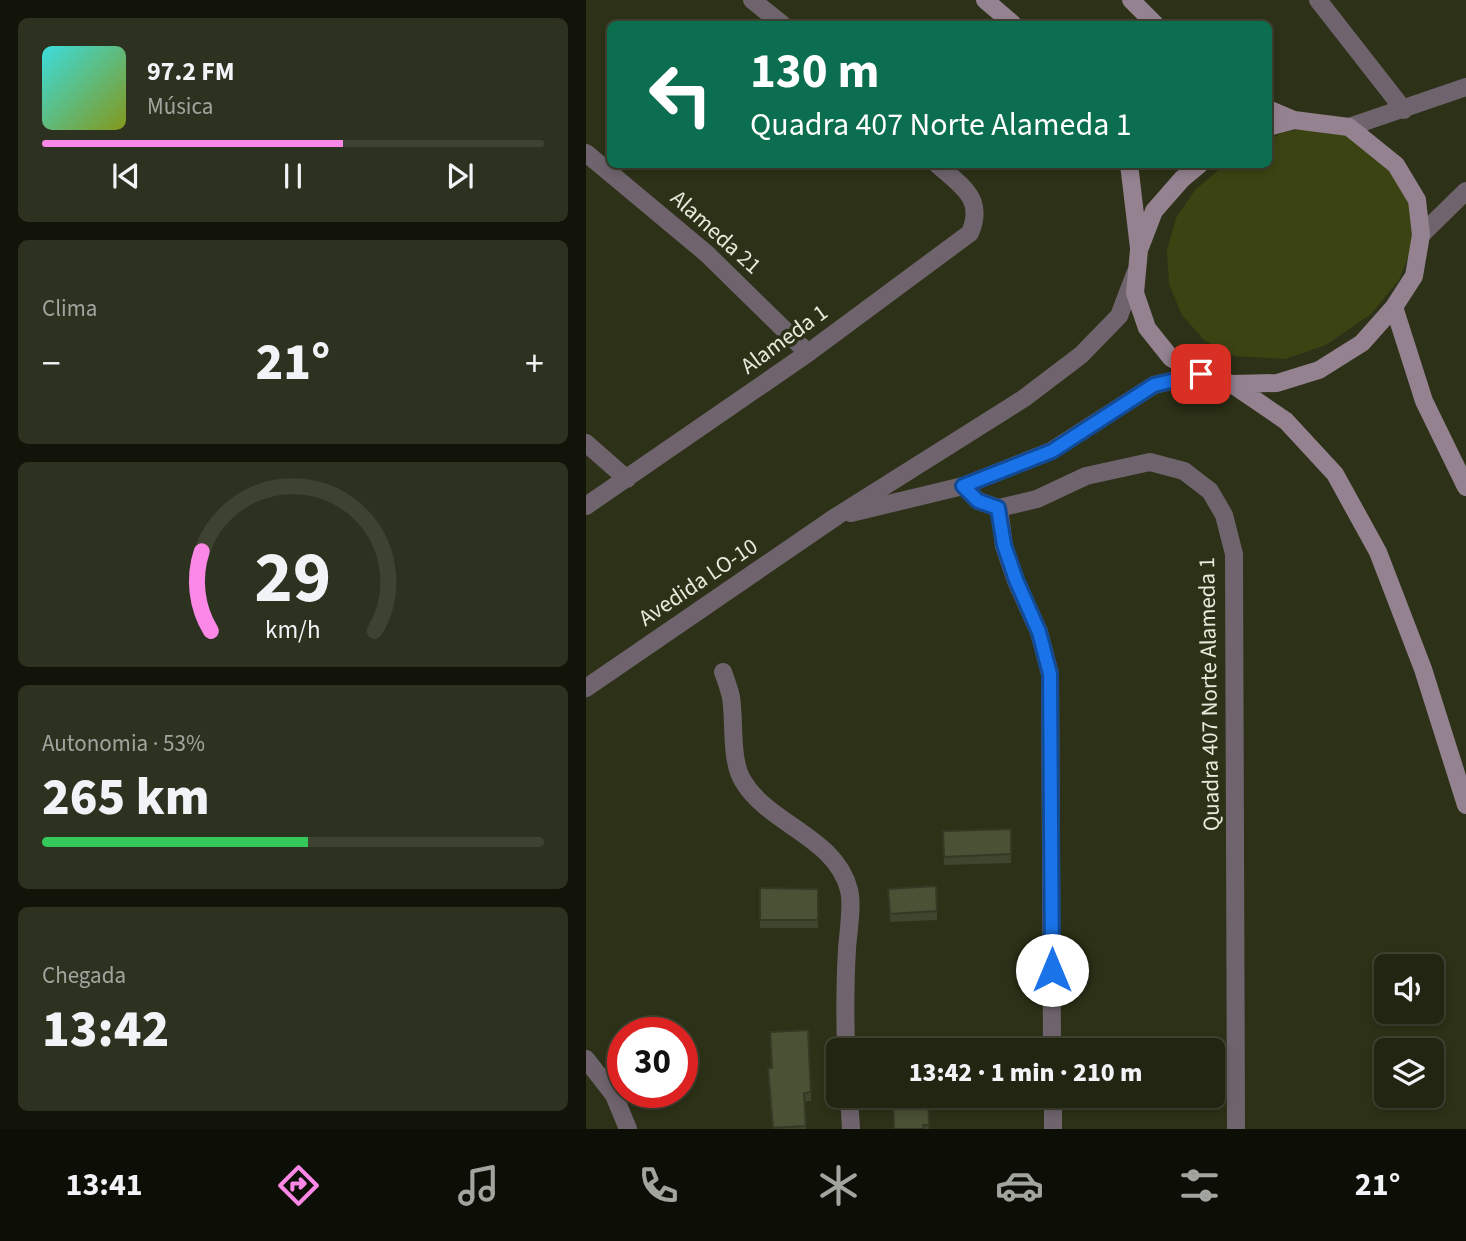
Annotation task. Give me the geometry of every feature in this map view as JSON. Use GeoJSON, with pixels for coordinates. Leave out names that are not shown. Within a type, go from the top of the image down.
{"type":"FeatureCollection","features":[{"type":"Feature","properties":{"kind":"main road"},"geometry":{"type":"LineString","coordinates":[[984,0],[1009,21]]}},
{"type":"Feature","properties":{"kind":"main road"},"geometry":{"type":"LineString","coordinates":[[1131,0],[1152,21]]}},
{"type":"Feature","properties":{"kind":"main road"},"geometry":{"type":"LineString","coordinates":[[1232,384],[1277,383],[1319,370],[1362,344],[1394,307],[1414,276],[1421,235],[1417,200],[1396,165],[1349,127],[1294,120],[1272,111]]}},
{"type":"Feature","properties":{"kind":"main road"},"geometry":{"type":"LineString","coordinates":[[1272,126],[1294,120]]}},
{"type":"Feature","properties":{"kind":"main road"},"geometry":{"type":"LineString","coordinates":[[1129,168],[1139,250],[1135,293],[1147,328],[1171,358],[1201,374],[1232,384],[1287,421],[1335,474],[1378,552],[1423,669],[1466,805]]}},
{"type":"Feature","properties":{"kind":"main road"},"geometry":{"type":"LineString","coordinates":[[1139,250],[1154,211],[1195,168]]}},
{"type":"Feature","properties":{"kind":"main road"},"geometry":{"type":"LineString","coordinates":[[1394,307],[1424,401],[1466,487]]}},
{"type":"Feature","properties":{"kind":"street"},"geometry":{"type":"LineString","coordinates":[[752,0],[778,21]]}},
{"type":"Feature","properties":{"kind":"street"},"geometry":{"type":"LineString","coordinates":[[1318,0],[1404,110]]}},
{"type":"Feature","properties":{"kind":"street"},"geometry":{"type":"LineString","coordinates":[[1349,127],[1404,110],[1466,86]]}},
{"type":"Feature","properties":{"kind":"street","name":"Alameda 21"},"geometry":{"type":"LineString","coordinates":[[586,153],[707,254],[808,353]]}},
{"type":"Feature","properties":{"kind":"street","name":"Alameda 1"},"geometry":{"type":"LineString","coordinates":[[586,506],[808,353],[969,233],[976,207],[967,191],[941,168]]}},
{"type":"Feature","properties":{"kind":"street"},"geometry":{"type":"LineString","coordinates":[[1421,235],[1466,191]]}},
{"type":"Feature","properties":{"kind":"street","name":"Avedida LO-10"},"geometry":{"type":"LineString","coordinates":[[586,688],[837,516],[1023,399],[1081,355],[1119,316],[1137,270]]}},
{"type":"Feature","properties":{"kind":"street"},"geometry":{"type":"LineString","coordinates":[[837,516],[963,486],[1052,451],[1154,385],[1201,374]]}},
{"type":"Feature","properties":{"kind":"street"},"geometry":{"type":"LineString","coordinates":[[586,443],[627,479]]}},
{"type":"Feature","properties":{"kind":"street","name":"Quadra 407 Norte Alameda 1"},"geometry":{"type":"LineString","coordinates":[[998,508],[1037,499],[1086,476],[1151,461],[1184,471],[1210,491],[1224,515],[1234,554],[1236,1129]]}},
{"type":"Feature","properties":{"kind":"street"},"geometry":{"type":"LineString","coordinates":[[963,486],[978,501],[998,508],[1004,545],[1039,632],[1050,674],[1053,1038]]}},
{"type":"Feature","properties":{"kind":"street"},"geometry":{"type":"LineString","coordinates":[[723,672],[731,696],[735,747],[741,779],[771,811],[824,851],[840,868],[850,892],[844,1001],[846,1038]]}},
{"type":"Feature","properties":{"kind":"street"},"geometry":{"type":"LineString","coordinates":[[586,1059],[614,1094],[628,1129]]}},
{"type":"Feature","properties":{"kind":"street"},"geometry":{"type":"LineString","coordinates":[[850,1108],[851,1129]]}},
{"type":"Feature","properties":{"kind":"street"},"geometry":{"type":"LineString","coordinates":[[1053,1108],[1053,1129]]}},
{"type":"Feature","properties":{"kind":"green space"},"geometry":{"type":"Polygon","coordinates":[[[1317,127],[1351,134],[1402,180],[1413,213],[1412,248],[1399,280],[1371,314],[1326,345],[1285,359],[1234,356],[1204,340],[1182,315],[1169,284],[1167,250],[1176,218],[1195,190],[1221,168],[1272,168],[1272,138],[1283,132],[1317,127]]]}},
{"type":"Feature","properties":{"kind":"building"},"geometry":{"type":"Polygon","coordinates":[[[1011,829],[1011,854],[944,857],[943,831],[1011,829]]]}},
{"type":"Feature","properties":{"kind":"building"},"geometry":{"type":"Polygon","coordinates":[[[936,886],[937,911],[890,914],[888,889],[936,886]]]}},
{"type":"Feature","properties":{"kind":"building"},"geometry":{"type":"Polygon","coordinates":[[[760,888],[818,889],[818,920],[760,920],[760,888]]]}},
{"type":"Feature","properties":{"kind":"building"},"geometry":{"type":"Polygon","coordinates":[[[808,1030],[811,1092],[804,1093],[806,1126],[773,1128],[768,1068],[772,1068],[770,1032],[808,1030]]]}},
{"type":"Feature","properties":{"kind":"building"},"geometry":{"type":"Polygon","coordinates":[[[893,1108],[928,1108],[929,1125],[923,1125],[924,1129],[894,1129],[893,1108]]]}},
{"type":"Feature","properties":{"kind":"route"},"geometry":{"type":"LineString","coordinates":[[1052,970],[1050,674],[1039,632],[1004,545],[998,508],[978,501],[963,486],[1052,451],[1154,385],[1201,374]]}}]}
